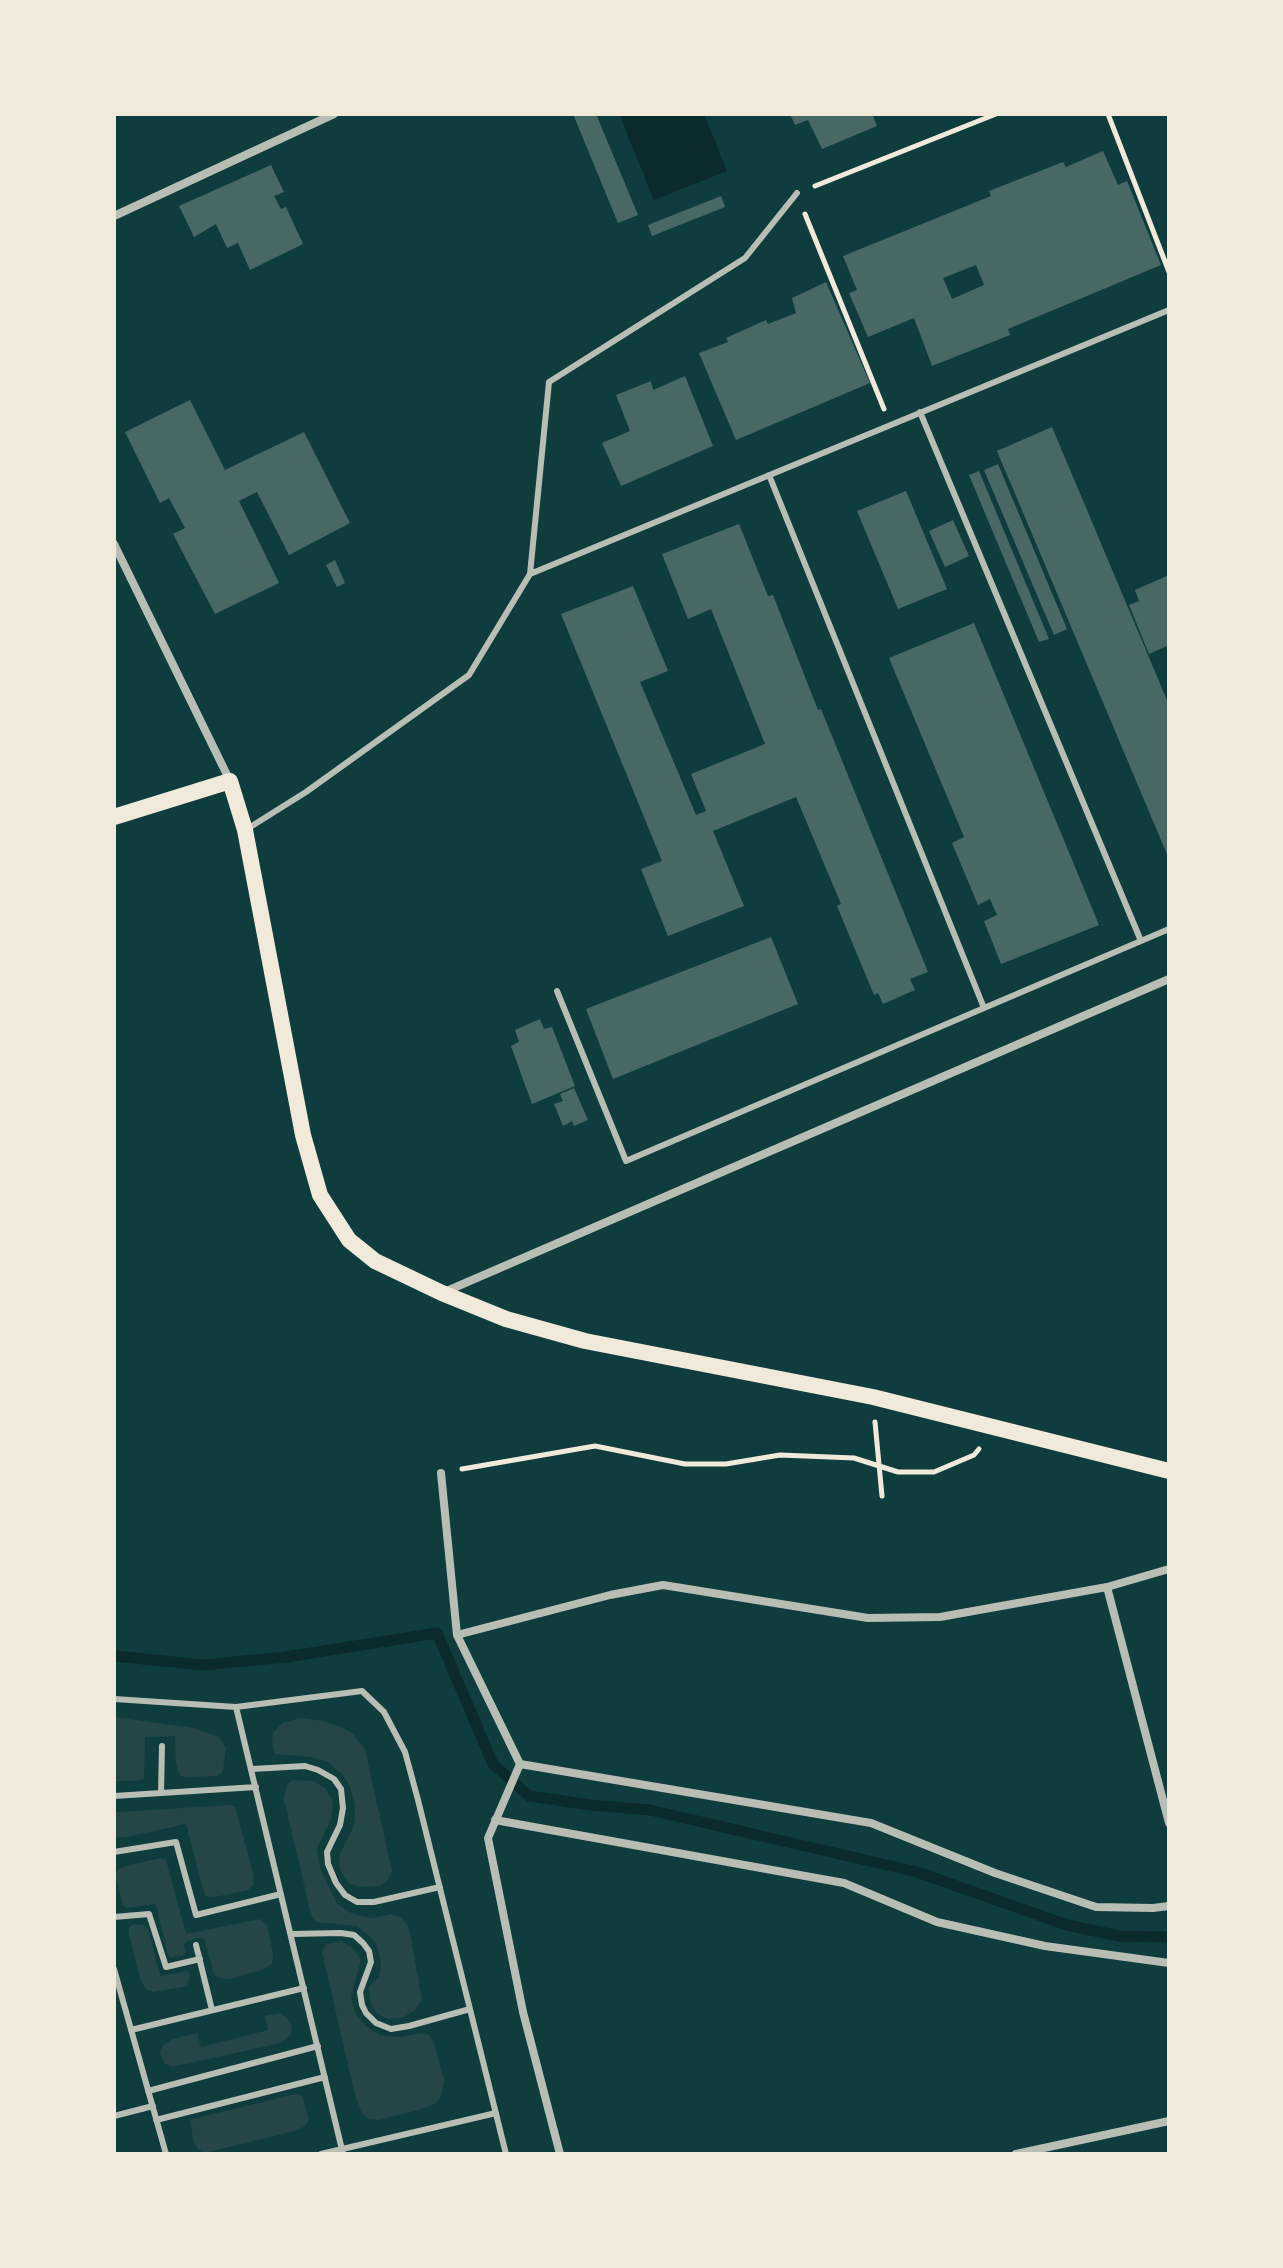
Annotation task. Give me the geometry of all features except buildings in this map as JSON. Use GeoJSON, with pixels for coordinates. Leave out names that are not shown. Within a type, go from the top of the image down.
{"type":"FeatureCollection","features":[{"type":"Feature","properties":{"kind":"main road"},"geometry":{"type":"LineString","coordinates":[[114,817],[230,781],[245,830],[303,1135],[320,1195],[349,1240],[375,1261],[506,1319],[585,1341],[873,1397],[1169,1471]]}},
{"type":"Feature","properties":{"kind":"street"},"geometry":{"type":"LineString","coordinates":[[114,216],[334,114]]}},
{"type":"Feature","properties":{"kind":"street"},"geometry":{"type":"LineString","coordinates":[[114,544],[230,781]]}},
{"type":"Feature","properties":{"kind":"street"},"geometry":{"type":"LineString","coordinates":[[442,1293],[1169,979]]}},
{"type":"Feature","properties":{"kind":"street"},"geometry":{"type":"LineString","coordinates":[[441,1473],[457,1635],[520,1764]]}},
{"type":"Feature","properties":{"kind":"street"},"geometry":{"type":"LineString","coordinates":[[457,1635],[610,1595],[663,1585],[868,1618],[940,1617],[1107,1587],[1169,1569]]}},
{"type":"Feature","properties":{"kind":"street"},"geometry":{"type":"LineString","coordinates":[[1107,1587],[1169,1823]]}},
{"type":"Feature","properties":{"kind":"street"},"geometry":{"type":"LineString","coordinates":[[520,1764],[488,1838],[523,2012],[560,2154]]}},
{"type":"Feature","properties":{"kind":"street"},"geometry":{"type":"LineString","coordinates":[[520,1764],[871,1823],[995,1873],[1096,1907],[1169,1906]]}},
{"type":"Feature","properties":{"kind":"street"},"geometry":{"type":"LineString","coordinates":[[495,1820],[844,1883],[937,1922],[1045,1946],[1169,1963]]}},
{"type":"Feature","properties":{"kind":"street"},"geometry":{"type":"LineString","coordinates":[[1016,2154],[1169,2121]]}},
{"type":"Feature","properties":{"kind":"lane"},"geometry":{"type":"LineString","coordinates":[[245,830],[306,792],[469,675],[530,574],[549,382],[745,258],[797,193]]}},
{"type":"Feature","properties":{"kind":"lane"},"geometry":{"type":"LineString","coordinates":[[530,574],[1169,310]]}},
{"type":"Feature","properties":{"kind":"lane"},"geometry":{"type":"LineString","coordinates":[[920,412],[1141,941]]}},
{"type":"Feature","properties":{"kind":"lane"},"geometry":{"type":"LineString","coordinates":[[769,475],[984,1008]]}},
{"type":"Feature","properties":{"kind":"lane"},"geometry":{"type":"LineString","coordinates":[[557,991],[626,1161],[1169,929]]}},
{"type":"Feature","properties":{"kind":"lane"},"geometry":{"type":"LineString","coordinates":[[114,1699],[236,1707],[362,1691],[384,1712],[405,1752],[506,2154]]}},
{"type":"Feature","properties":{"kind":"lane"},"geometry":{"type":"LineString","coordinates":[[236,1707],[343,2152]]}},
{"type":"Feature","properties":{"kind":"lane"},"geometry":{"type":"LineString","coordinates":[[161,1793],[162,1746]]}},
{"type":"Feature","properties":{"kind":"lane"},"geometry":{"type":"LineString","coordinates":[[252,1769],[305,1766],[334,1779],[341,1789],[343,1808],[340,1825],[327,1852],[328,1864],[345,1895],[357,1902],[374,1902],[440,1887]]}},
{"type":"Feature","properties":{"kind":"lane"},"geometry":{"type":"LineString","coordinates":[[114,1796],[256,1787]]}},
{"type":"Feature","properties":{"kind":"lane"},"geometry":{"type":"LineString","coordinates":[[114,1852],[176,1842],[196,1915],[281,1894]]}},
{"type":"Feature","properties":{"kind":"lane"},"geometry":{"type":"LineString","coordinates":[[114,1917],[149,1914],[166,1967],[200,1959]]}},
{"type":"Feature","properties":{"kind":"lane"},"geometry":{"type":"LineString","coordinates":[[291,1934],[341,1933],[354,1935],[363,1943],[369,1951],[371,1962],[360,1992],[362,2005],[376,2023],[391,2029],[470,2009]]}},
{"type":"Feature","properties":{"kind":"lane"},"geometry":{"type":"LineString","coordinates":[[196,1945],[212,2010]]}},
{"type":"Feature","properties":{"kind":"lane"},"geometry":{"type":"LineString","coordinates":[[114,1969],[166,2154]]}},
{"type":"Feature","properties":{"kind":"lane"},"geometry":{"type":"LineString","coordinates":[[131,2030],[304,1988]]}},
{"type":"Feature","properties":{"kind":"lane"},"geometry":{"type":"LineString","coordinates":[[148,2091],[318,2046]]}},
{"type":"Feature","properties":{"kind":"lane"},"geometry":{"type":"LineString","coordinates":[[156,2120],[325,2077]]}},
{"type":"Feature","properties":{"kind":"lane"},"geometry":{"type":"LineString","coordinates":[[114,2116],[153,2106]]}},
{"type":"Feature","properties":{"kind":"lane"},"geometry":{"type":"LineString","coordinates":[[321,2154],[343,2152],[496,2113]]}},
{"type":"Feature","properties":{"kind":"path"},"geometry":{"type":"LineString","coordinates":[[890,425],[797,193],[996,114]]}},
{"type":"Feature","properties":{"kind":"path"},"geometry":{"type":"LineString","coordinates":[[1108,114],[1169,272]]}},
{"type":"Feature","properties":{"kind":"path"},"geometry":{"type":"LineString","coordinates":[[873,1397],[882,1496]]}},
{"type":"Feature","properties":{"kind":"path"},"geometry":{"type":"LineString","coordinates":[[441,1473],[595,1446],[685,1464],[726,1464],[780,1455],[854,1458],[898,1472],[934,1472],[974,1455],[997,1428]]}},
{"type":"Feature","properties":{"kind":"shaded area"},"geometry":{"type":"Polygon","coordinates":[[[619,114],[704,114],[727,171],[654,200],[619,114]]]}},
{"type":"Feature","properties":{"kind":"shaded area"},"geometry":{"type":"Polygon","coordinates":[[[114,1717],[194,1728],[219,1737],[226,1748],[223,1771],[217,1776],[179,1775],[175,1736],[145,1737],[144,1778],[114,1781],[114,1717]]]}},
{"type":"Feature","properties":{"kind":"shaded area"},"geometry":{"type":"Polygon","coordinates":[[[300,1718],[343,1728],[353,1734],[365,1749],[392,1871],[388,1880],[379,1886],[349,1884],[340,1870],[339,1856],[354,1826],[355,1805],[343,1775],[328,1762],[311,1757],[275,1754],[273,1732],[283,1723],[300,1718]]]}},
{"type":"Feature","properties":{"kind":"shaded area"},"geometry":{"type":"Polygon","coordinates":[[[293,1780],[314,1781],[325,1788],[333,1804],[331,1819],[317,1848],[320,1868],[337,1904],[353,1914],[372,1918],[392,1914],[402,1918],[409,1928],[422,2000],[415,2010],[402,2018],[387,2019],[377,2013],[370,2002],[369,1987],[379,1977],[381,1964],[377,1945],[357,1926],[316,1922],[311,1914],[284,1799],[287,1785],[293,1780]]]}},
{"type":"Feature","properties":{"kind":"shaded area"},"geometry":{"type":"Polygon","coordinates":[[[235,1807],[254,1876],[253,1885],[248,1890],[206,1896],[186,1824],[114,1838],[114,1813],[235,1807]]]}},
{"type":"Feature","properties":{"kind":"shaded area"},"geometry":{"type":"Polygon","coordinates":[[[161,1858],[166,1860],[186,1934],[260,1919],[267,1925],[272,1964],[230,1979],[218,1978],[202,1937],[186,1942],[184,1955],[170,1958],[156,1904],[126,1908],[115,1874],[129,1865],[161,1858]]]}},
{"type":"Feature","properties":{"kind":"shaded area"},"geometry":{"type":"Polygon","coordinates":[[[144,1925],[148,1929],[160,1976],[187,1971],[190,1975],[188,1986],[153,1992],[146,1989],[140,1978],[129,1934],[129,1927],[144,1925]]]}},
{"type":"Feature","properties":{"kind":"shaded area"},"geometry":{"type":"Polygon","coordinates":[[[341,1941],[354,1949],[361,1960],[351,1997],[356,2015],[365,2025],[379,2035],[400,2037],[422,2033],[429,2035],[434,2043],[444,2080],[441,2096],[435,2104],[379,2120],[368,2119],[362,2114],[322,1952],[326,1944],[341,1941]]]}},
{"type":"Feature","properties":{"kind":"shaded area"},"geometry":{"type":"Polygon","coordinates":[[[280,2013],[292,2026],[290,2036],[281,2043],[172,2067],[164,2063],[160,2053],[163,2045],[173,2039],[197,2033],[201,2047],[268,2030],[265,2016],[280,2013]]]}},
{"type":"Feature","properties":{"kind":"shaded area"},"geometry":{"type":"Polygon","coordinates":[[[295,2094],[302,2096],[309,2119],[305,2126],[295,2131],[204,2153],[194,2143],[192,2119],[295,2094]]]}},
{"type":"Feature","properties":{"kind":"waterway"},"geometry":{"type":"LineString","coordinates":[[114,1656],[203,1665],[286,1657],[437,1633],[493,1764],[529,1796],[650,1810],[917,1872],[1067,1925],[1119,1936],[1169,1937]]}}]}
